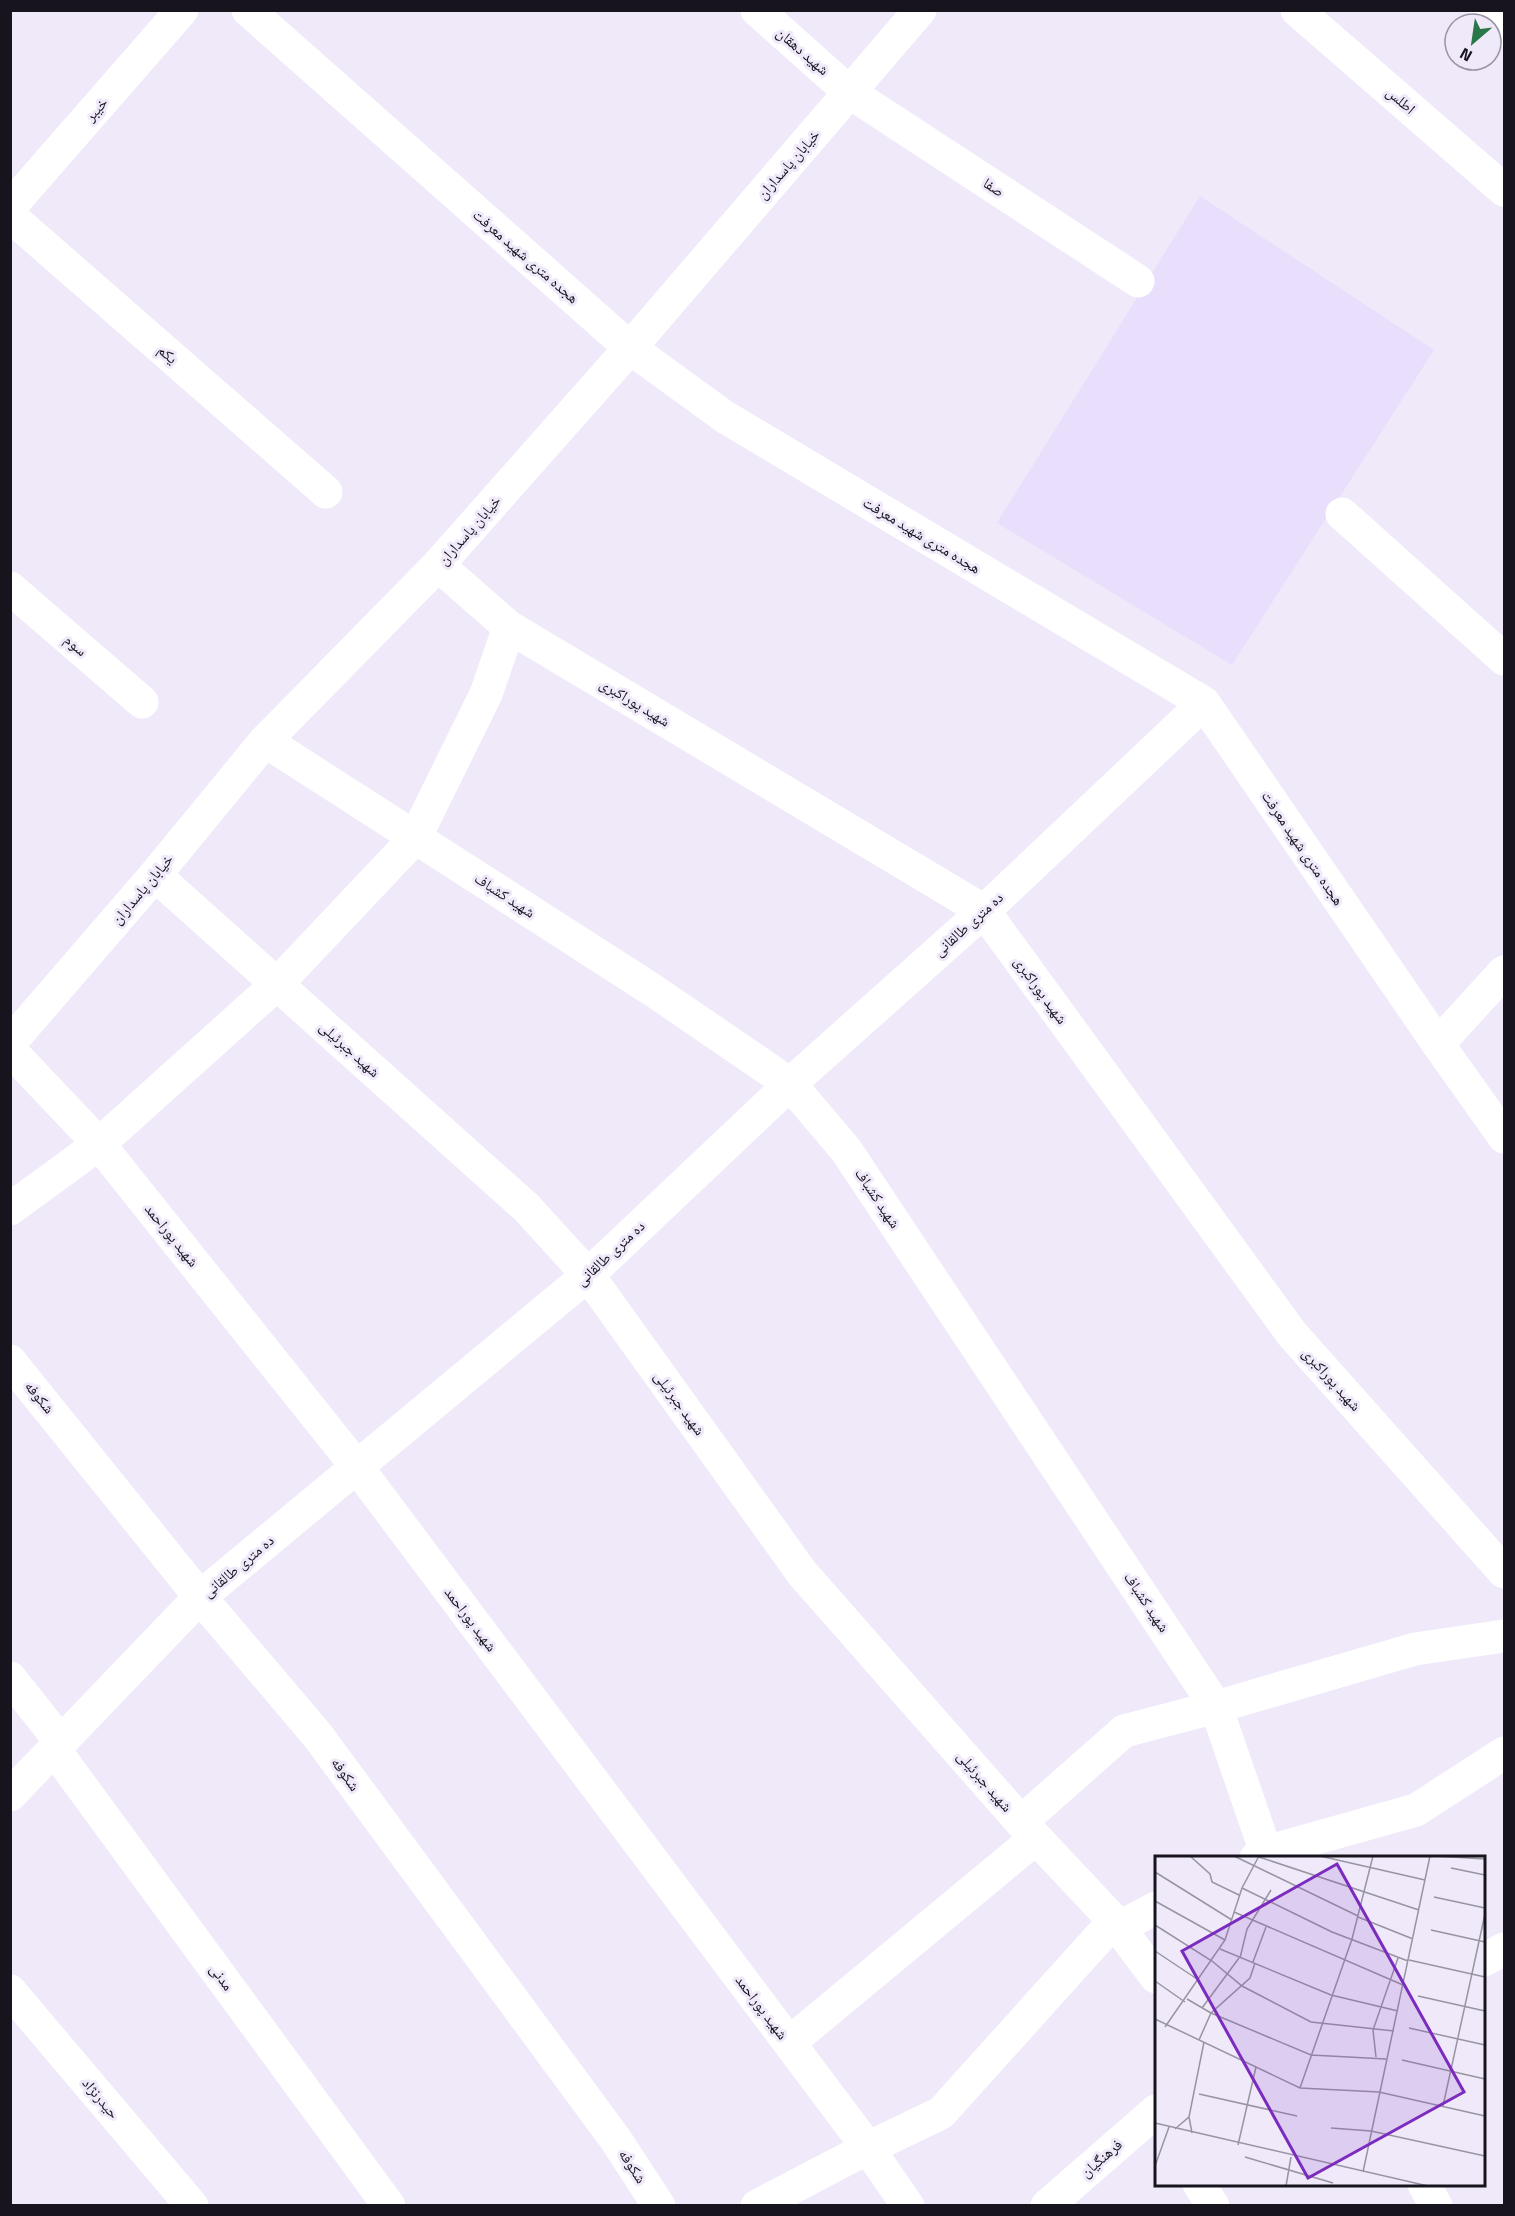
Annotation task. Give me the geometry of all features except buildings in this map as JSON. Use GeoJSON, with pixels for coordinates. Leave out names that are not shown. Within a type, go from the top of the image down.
{"type":"FeatureCollection","features":[{"type":"Feature","properties":{"kind":"street","name":"خیبر"},"geometry":{"type":"LineString","coordinates":[[10,207],[182,10]]}},
{"type":"Feature","properties":{"kind":"street","name":"هجده متری شهید معرفت"},"geometry":{"type":"LineString","coordinates":[[248,10],[630,348],[725,417],[1204,703],[1504,1137]]}},
{"type":"Feature","properties":{"kind":"street","name":"شهید دهقان"},"geometry":{"type":"LineString","coordinates":[[757,10],[849,92]]}},
{"type":"Feature","properties":{"kind":"street","name":"خیابان پاسداران"},"geometry":{"type":"LineString","coordinates":[[10,1043],[155,875],[266,741],[438,565],[630,348],[920,10]]}},
{"type":"Feature","properties":{"kind":"street","name":"اطلس"},"geometry":{"type":"LineString","coordinates":[[1297,10],[1504,190]]}},
{"type":"Feature","properties":{"kind":"street"},"geometry":{"type":"LineString","coordinates":[[1486,10],[1504,30]]}},
{"type":"Feature","properties":{"kind":"street","name":"صفا"},"geometry":{"type":"LineString","coordinates":[[849,92],[1138,281]]}},
{"type":"Feature","properties":{"kind":"street","name":"یکم"},"geometry":{"type":"LineString","coordinates":[[10,216],[326,492]]}},
{"type":"Feature","properties":{"kind":"street"},"geometry":{"type":"LineString","coordinates":[[1342,514],[1504,658]]}},
{"type":"Feature","properties":{"kind":"street","name":"شهید پوراکبری"},"geometry":{"type":"LineString","coordinates":[[438,565],[509,627],[984,911],[1292,1334],[1504,1572]]}},
{"type":"Feature","properties":{"kind":"street","name":"سوم"},"geometry":{"type":"LineString","coordinates":[[10,588],[142,702]]}},
{"type":"Feature","properties":{"kind":"street"},"geometry":{"type":"LineString","coordinates":[[10,1209],[99,1144],[277,984],[415,838],[486,694],[509,627]]}},
{"type":"Feature","properties":{"kind":"street","name":"ده متری طالقانی"},"geometry":{"type":"LineString","coordinates":[[10,1795],[200,1597],[588,1275],[789,1084],[984,911],[1204,703]]}},
{"type":"Feature","properties":{"kind":"street","name":"شهید کشباف"},"geometry":{"type":"LineString","coordinates":[[266,741],[654,991],[789,1084],[846,1150],[1216,1707],[1263,1856]]}},
{"type":"Feature","properties":{"kind":"street","name":"شهید جبرئیلی"},"geometry":{"type":"LineString","coordinates":[[155,875],[527,1208],[588,1275],[802,1573],[1028,1830],[1116,1924],[1155,1976]]}},
{"type":"Feature","properties":{"kind":"street"},"geometry":{"type":"LineString","coordinates":[[1438,1044],[1504,972]]}},
{"type":"Feature","properties":{"kind":"street","name":"شهید پوراحمد"},"geometry":{"type":"LineString","coordinates":[[10,1050],[99,1144],[357,1467],[908,2205]]}},
{"type":"Feature","properties":{"kind":"street","name":"شکوفه"},"geometry":{"type":"LineString","coordinates":[[10,1361],[200,1597],[318,1736],[616,2140],[658,2205]]}},
{"type":"Feature","properties":{"kind":"street"},"geometry":{"type":"LineString","coordinates":[[789,2043],[1028,1830],[1124,1731],[1216,1707],[1415,1649],[1504,1636]]}},
{"type":"Feature","properties":{"kind":"street","name":"مدنی"},"geometry":{"type":"LineString","coordinates":[[10,1678],[390,2205]]}},
{"type":"Feature","properties":{"kind":"street"},"geometry":{"type":"LineString","coordinates":[[1263,1856],[1416,1810],[1504,1753]]}},
{"type":"Feature","properties":{"kind":"street"},"geometry":{"type":"LineString","coordinates":[[758,2205],[867,2148],[941,2113],[1116,1924],[1155,1908]]}},
{"type":"Feature","properties":{"kind":"street"},"geometry":{"type":"LineString","coordinates":[[1485,1959],[1504,1949]]}},
{"type":"Feature","properties":{"kind":"street","name":"حیدرنژاد"},"geometry":{"type":"LineString","coordinates":[[10,1991],[192,2205]]}},
{"type":"Feature","properties":{"kind":"street","name":"فرهنگیان"},"geometry":{"type":"LineString","coordinates":[[1047,2205],[1155,2116]]}},
{"type":"Feature","properties":{"kind":"street"},"geometry":{"type":"LineString","coordinates":[[1200,2186],[1213,2205]]}},
{"type":"Feature","properties":{"kind":"street"},"geometry":{"type":"LineString","coordinates":[[1425,2186],[1436,2205]]}},
{"type":"Feature","properties":{"kind":"shaded area"},"geometry":{"type":"Polygon","coordinates":[[[1200,196],[1434,350],[1232,665],[997,523],[1200,196]]]}}]}
